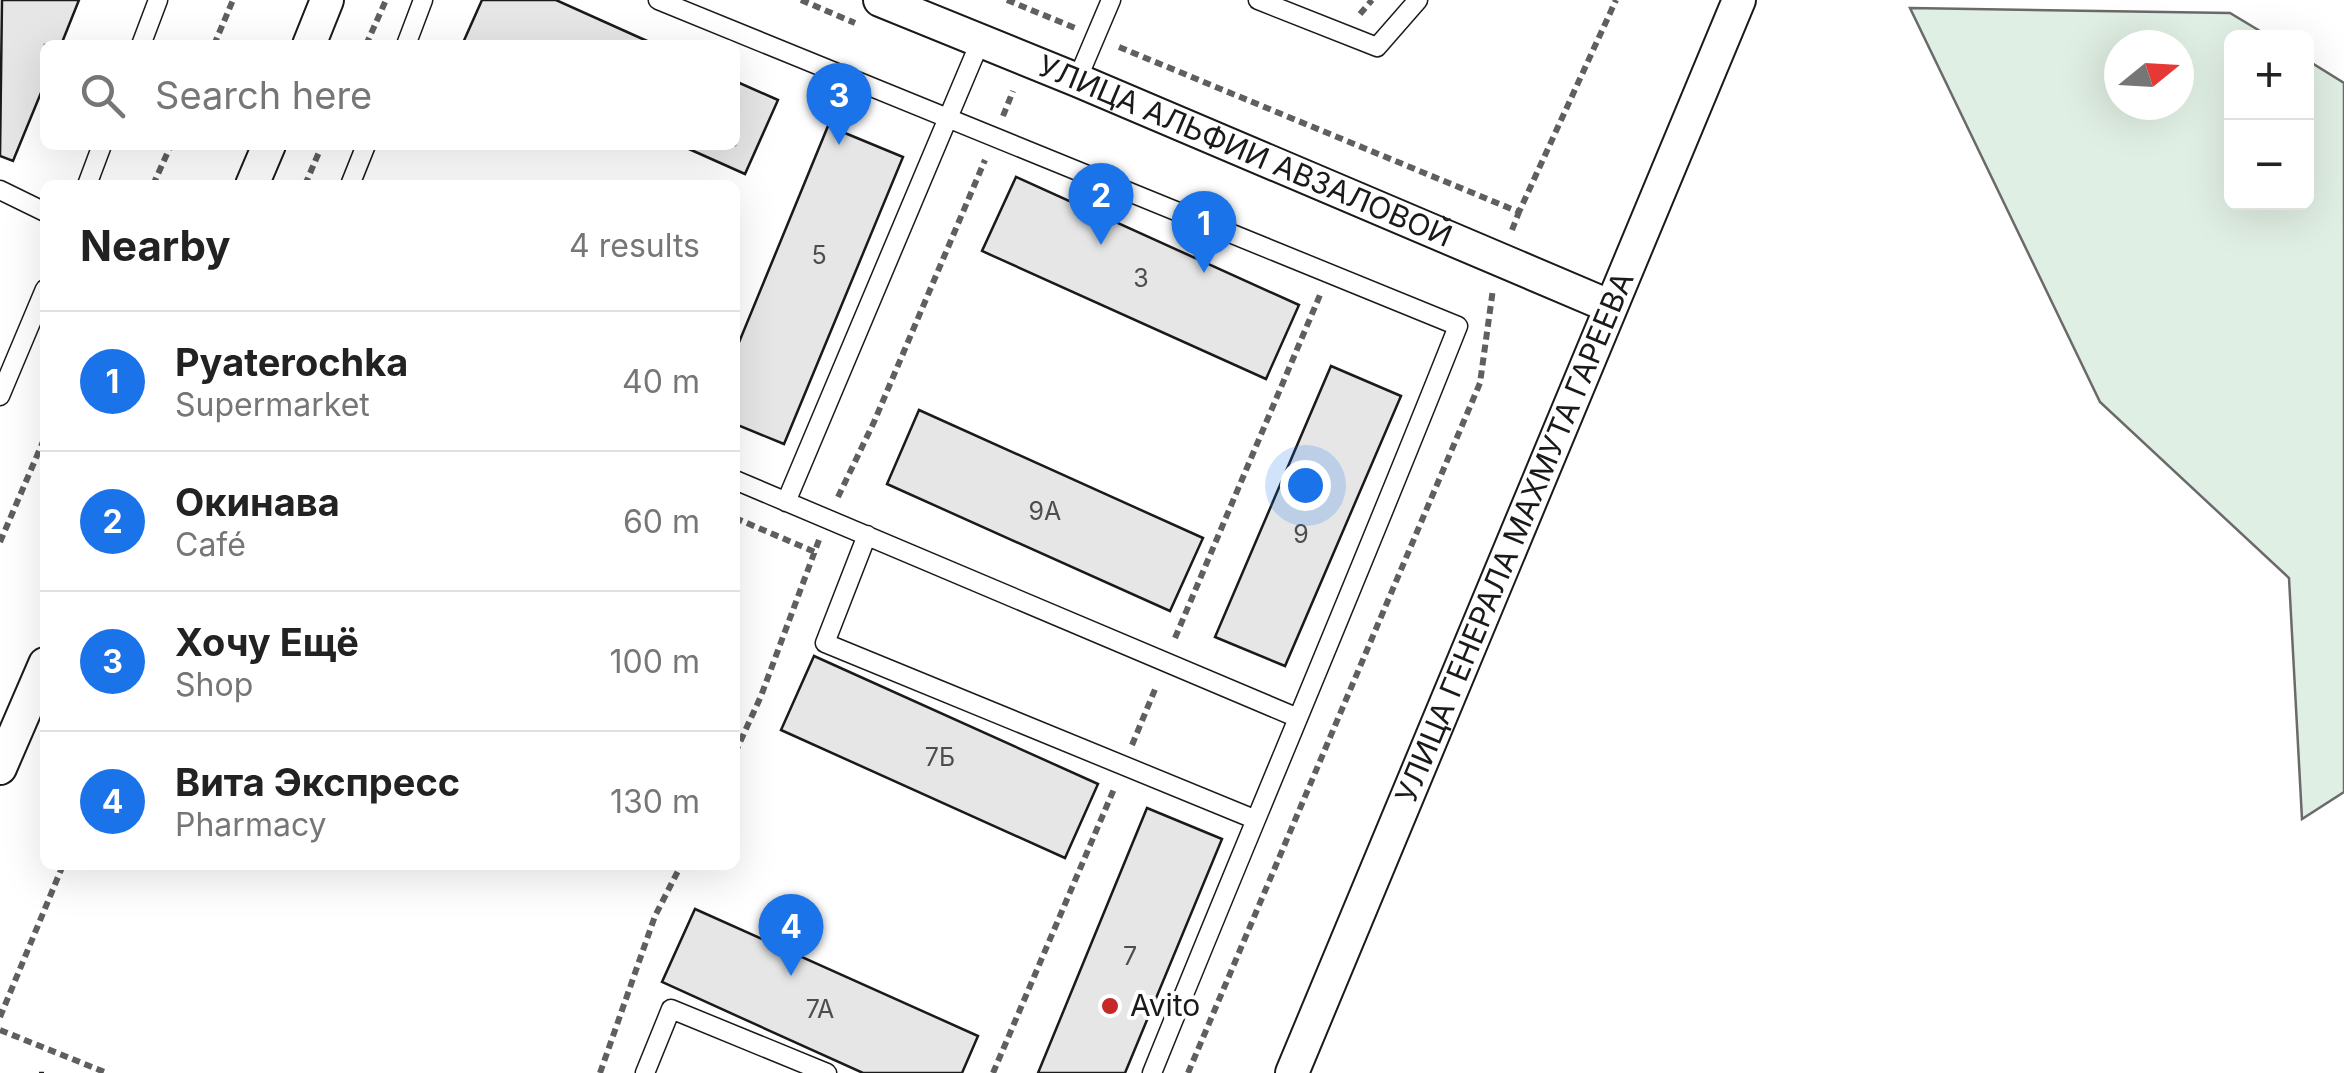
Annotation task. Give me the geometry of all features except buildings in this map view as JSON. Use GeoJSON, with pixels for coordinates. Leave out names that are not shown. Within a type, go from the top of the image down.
{"type":"FeatureCollection","features":[{"type":"Feature","properties":{"kind":"street"},"geometry":{"type":"LineString","coordinates":[[311,40],[327,0]]}},
{"type":"Feature","properties":{"kind":"street","name":"УЛИЦА АЛЬФИИ АВЗАЛОВОЙ"},"geometry":{"type":"LineString","coordinates":[[880,0],[1609,306]]}},
{"type":"Feature","properties":{"kind":"street","name":"УЛИЦА ГЕНЕРАЛА МАХМУТА ГАРЕЕВА"},"geometry":{"type":"LineString","coordinates":[[1292,1073],[1738,0]]}},
{"type":"Feature","properties":{"kind":"street"},"geometry":{"type":"LineString","coordinates":[[254,180],[267,150]]}},
{"type":"Feature","properties":{"kind":"street"},"geometry":{"type":"LineString","coordinates":[[0,768],[40,676]]}},
{"type":"Feature","properties":{"kind":"lane"},"geometry":{"type":"LineString","coordinates":[[143,40],[158,0]]}},
{"type":"Feature","properties":{"kind":"lane"},"geometry":{"type":"LineString","coordinates":[[408,40],[424,0]]}},
{"type":"Feature","properties":{"kind":"lane"},"geometry":{"type":"LineString","coordinates":[[658,0],[1458,326],[1152,1073]]}},
{"type":"Feature","properties":{"kind":"lane"},"geometry":{"type":"LineString","coordinates":[[1077,80],[1111,0]]}},
{"type":"Feature","properties":{"kind":"lane"},"geometry":{"type":"LineString","coordinates":[[1258,0],[1377,47],[1418,0]]}},
{"type":"Feature","properties":{"kind":"lane"},"geometry":{"type":"LineString","coordinates":[[786,502],[980,42]]}},
{"type":"Feature","properties":{"kind":"lane"},"geometry":{"type":"LineString","coordinates":[[89,180],[100,150]]}},
{"type":"Feature","properties":{"kind":"lane"},"geometry":{"type":"LineString","coordinates":[[352,180],[364,150]]}},
{"type":"Feature","properties":{"kind":"lane"},"geometry":{"type":"LineString","coordinates":[[0,190],[40,210]]}},
{"type":"Feature","properties":{"kind":"lane"},"geometry":{"type":"LineString","coordinates":[[0,396],[40,300]]}},
{"type":"Feature","properties":{"kind":"lane"},"geometry":{"type":"LineString","coordinates":[[740,482],[1298,718]]}},
{"type":"Feature","properties":{"kind":"lane"},"geometry":{"type":"LineString","coordinates":[[866,536],[826,643],[1254,820]]}},
{"type":"Feature","properties":{"kind":"lane"},"geometry":{"type":"LineString","coordinates":[[644,1073],[671,1009],[827,1073]]}},
{"type":"Feature","properties":{"kind":"path"},"geometry":{"type":"LineString","coordinates":[[216,40],[233,0]]}},
{"type":"Feature","properties":{"kind":"path"},"geometry":{"type":"LineString","coordinates":[[368,40],[386,0]]}},
{"type":"Feature","properties":{"kind":"path"},"geometry":{"type":"LineString","coordinates":[[1007,0],[1520,212],[1616,0]]}},
{"type":"Feature","properties":{"kind":"path"},"geometry":{"type":"LineString","coordinates":[[740,742],[827,518],[874,422],[1014,90]]}},
{"type":"Feature","properties":{"kind":"path"},"geometry":{"type":"LineString","coordinates":[[156,180],[169,150]]}},
{"type":"Feature","properties":{"kind":"path"},"geometry":{"type":"LineString","coordinates":[[307,180],[320,150]]}},
{"type":"Feature","properties":{"kind":"path"},"geometry":{"type":"LineString","coordinates":[[993,1073],[1328,274]]}},
{"type":"Feature","properties":{"kind":"path"},"geometry":{"type":"LineString","coordinates":[[1188,1073],[1480,383],[1489,310]]}},
{"type":"Feature","properties":{"kind":"path"},"geometry":{"type":"LineString","coordinates":[[0,542],[40,449]]}},
{"type":"Feature","properties":{"kind":"path"},"geometry":{"type":"LineString","coordinates":[[740,520],[815,552]]}},
{"type":"Feature","properties":{"kind":"path"},"geometry":{"type":"LineString","coordinates":[[0,1017],[62,870]]}},
{"type":"Feature","properties":{"kind":"path"},"geometry":{"type":"LineString","coordinates":[[600,1073],[655,916],[678,870]]}},
{"type":"Feature","properties":{"kind":"path"},"geometry":{"type":"LineString","coordinates":[[0,1030],[107,1073]]}},
{"type":"Feature","properties":{"kind":"green space"},"geometry":{"type":"Polygon","coordinates":[[[1910,8],[2230,13],[2258,30],[2224,30],[2224,210],[2314,210],[2314,64],[2344,83],[2344,792],[2302,819],[2289,578],[2100,402],[1910,8]]]}},
{"type":"Feature","properties":{"kind":"fence"},"geometry":{"type":"LineString","coordinates":[[39,1073],[44,1073]]}},
{"type":"Feature","properties":{"kind":"place","name":"Хочу Ещё"},"geometry":{"type":"Point","coordinates":[839,145]}},
{"type":"Feature","properties":{"kind":"place","name":"Окинава"},"geometry":{"type":"Point","coordinates":[1101,245]}},
{"type":"Feature","properties":{"kind":"place","name":"Pyaterochka"},"geometry":{"type":"Point","coordinates":[1204,273]}},
{"type":"Feature","properties":{"kind":"place","name":"Вита Экспресс"},"geometry":{"type":"Point","coordinates":[791,976]}},
{"type":"Feature","properties":{"kind":"place","name":"Avito"},"geometry":{"type":"Point","coordinates":[1110,1006]}}]}
